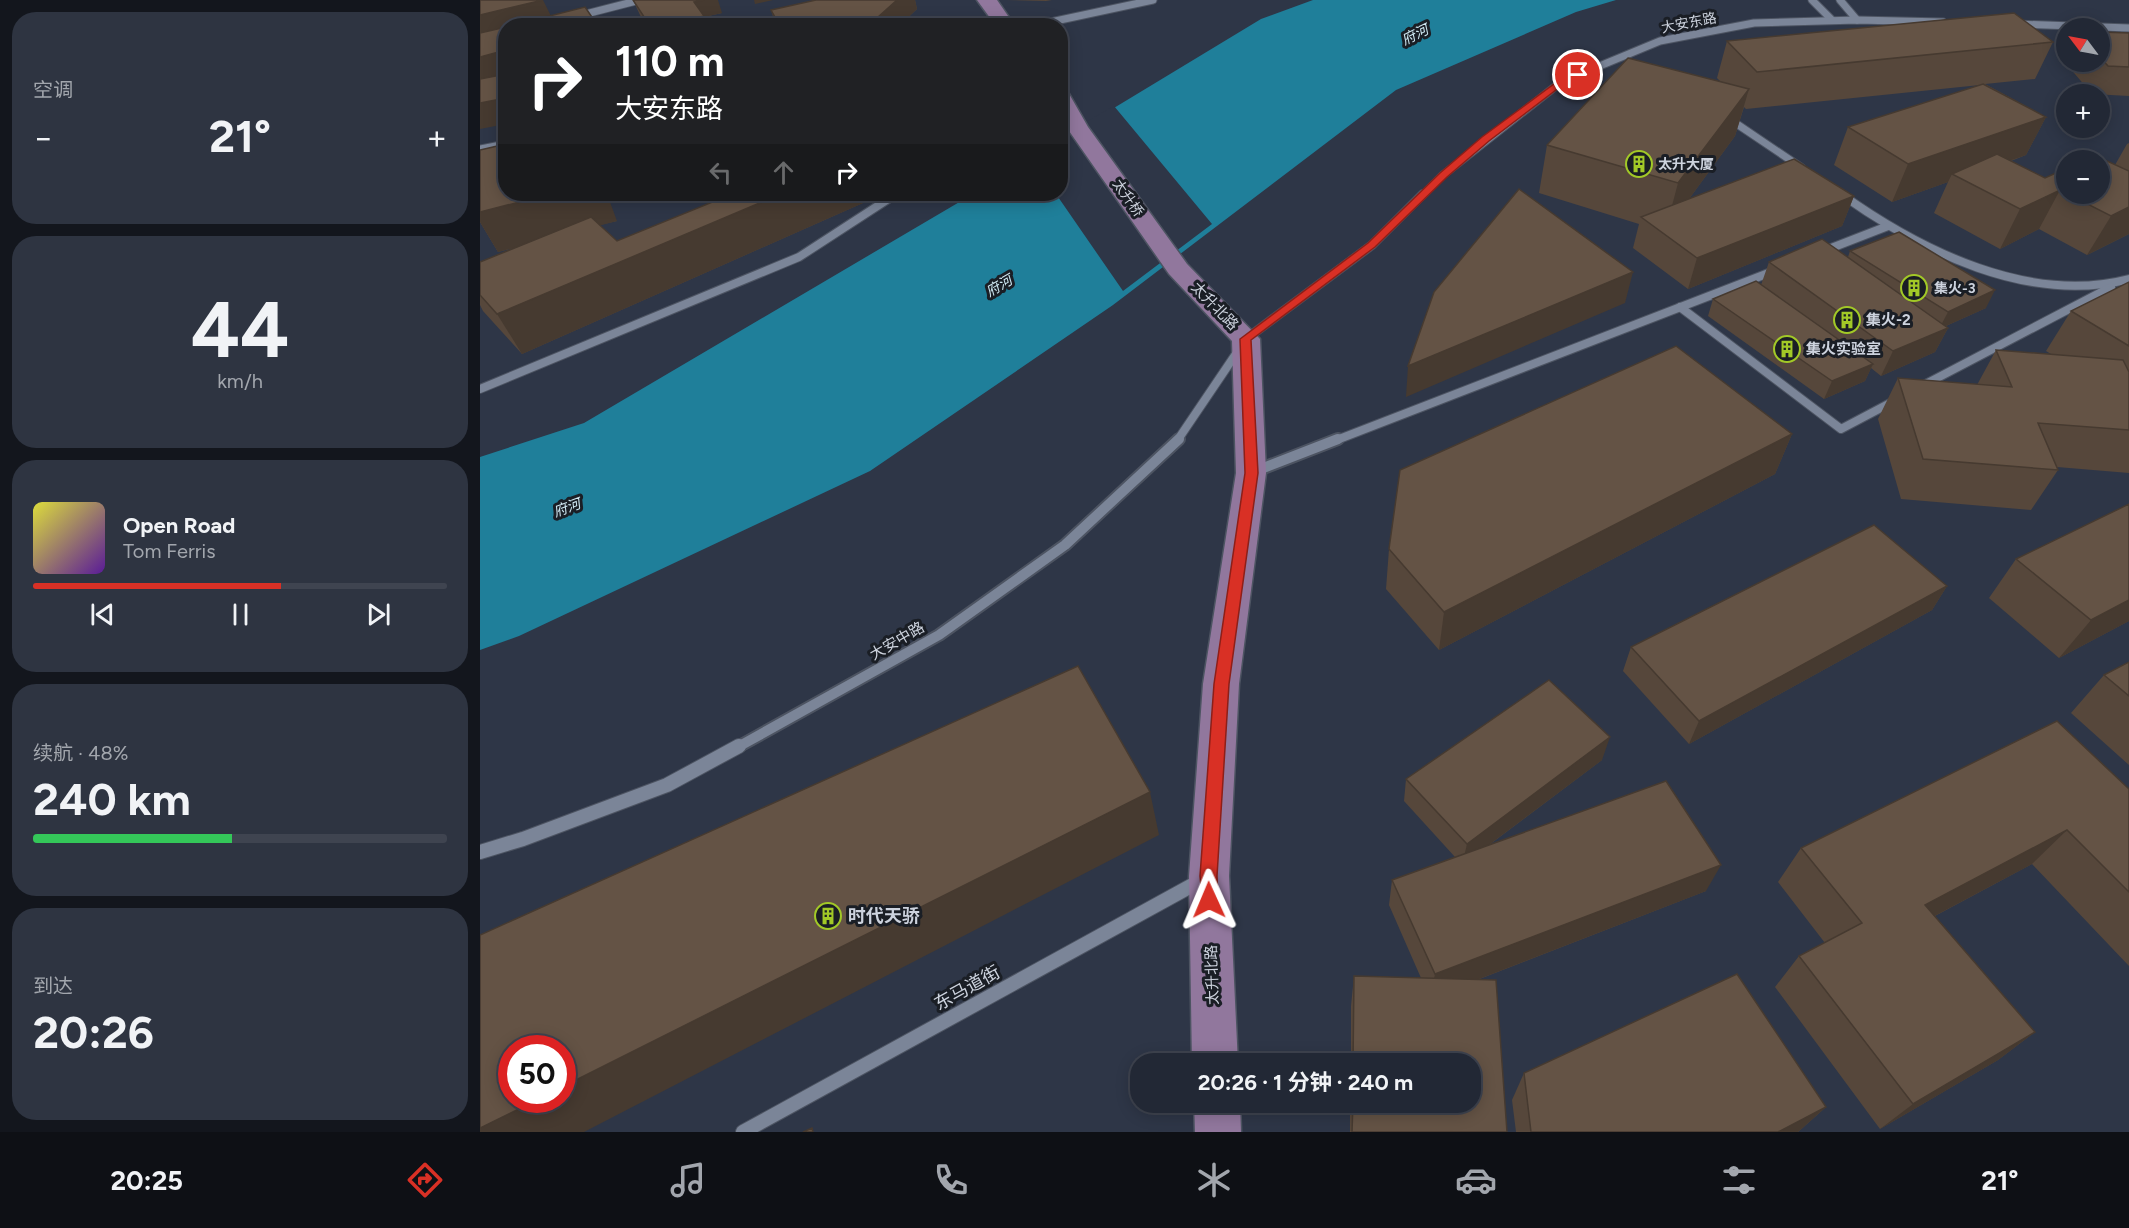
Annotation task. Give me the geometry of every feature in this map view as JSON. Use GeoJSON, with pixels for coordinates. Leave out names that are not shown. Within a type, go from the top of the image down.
{"type":"FeatureCollection","features":[{"type":"Feature","properties":{"kind":"main road"},"geometry":{"type":"LineString","coordinates":[[987,0],[1000,18]]}},
{"type":"Feature","properties":{"kind":"main road","name":"太升桥"},"geometry":{"type":"LineString","coordinates":[[1068,111],[1178,269]]}},
{"type":"Feature","properties":{"kind":"main road","name":"太升北路"},"geometry":{"type":"LineString","coordinates":[[1178,269],[1246,339],[1251,473],[1221,684],[1209,876],[1215,1053]]}},
{"type":"Feature","properties":{"kind":"main road"},"geometry":{"type":"LineString","coordinates":[[1217,1113],[1218,1132]]}},
{"type":"Feature","properties":{"kind":"street"},"geometry":{"type":"LineString","coordinates":[[572,18],[640,0]]}},
{"type":"Feature","properties":{"kind":"street"},"geometry":{"type":"LineString","coordinates":[[1068,18],[1153,0]]}},
{"type":"Feature","properties":{"kind":"street"},"geometry":{"type":"LineString","coordinates":[[1812,0],[1832,20]]}},
{"type":"Feature","properties":{"kind":"street"},"geometry":{"type":"LineString","coordinates":[[1840,0],[1857,20]]}},
{"type":"Feature","properties":{"kind":"street","name":"大安东路"},"geometry":{"type":"LineString","coordinates":[[1246,339],[1371,245],[1443,175],[1485,139],[1561,82],[1660,41],[1754,23],[1832,20],[1952,22]]}},
{"type":"Feature","properties":{"kind":"street"},"geometry":{"type":"LineString","coordinates":[[2011,24],[2129,28]]}},
{"type":"Feature","properties":{"kind":"street"},"geometry":{"type":"LineString","coordinates":[[1632,53],[1641,60]]}},
{"type":"Feature","properties":{"kind":"street"},"geometry":{"type":"LineString","coordinates":[[1720,113],[1809,173]]}},
{"type":"Feature","properties":{"kind":"street"},"geometry":{"type":"LineString","coordinates":[[480,149],[498,146]]}},
{"type":"Feature","properties":{"kind":"street"},"geometry":{"type":"LineString","coordinates":[[1829,186],[1888,226],[1987,272],[2064,286],[2113,285]]}},
{"type":"Feature","properties":{"kind":"street"},"geometry":{"type":"LineString","coordinates":[[480,389],[799,257],[886,201]]}},
{"type":"Feature","properties":{"kind":"street"},"geometry":{"type":"LineString","coordinates":[[1811,256],[1888,226]]}},
{"type":"Feature","properties":{"kind":"street"},"geometry":{"type":"LineString","coordinates":[[1251,473],[1790,264]]}},
{"type":"Feature","properties":{"kind":"street"},"geometry":{"type":"LineString","coordinates":[[1915,390],[2113,285],[2129,279]]}},
{"type":"Feature","properties":{"kind":"street"},"geometry":{"type":"LineString","coordinates":[[2092,296],[2101,302]]}},
{"type":"Feature","properties":{"kind":"street"},"geometry":{"type":"LineString","coordinates":[[1680,307],[1841,429],[1904,396]]}},
{"type":"Feature","properties":{"kind":"street","name":"大安中路"},"geometry":{"type":"LineString","coordinates":[[480,852],[667,785],[939,635],[1065,545],[1180,438],[1246,339]]}},
{"type":"Feature","properties":{"kind":"street","name":"东马道街"},"geometry":{"type":"LineString","coordinates":[[743,1132],[1209,876]]}},
{"type":"Feature","properties":{"kind":"water","name":"府河"},"geometry":{"type":"Polygon","coordinates":[[[1313,0],[1616,0],[1576,12],[1396,90],[1113,305],[870,471],[519,636],[480,650],[480,457],[584,423],[961,201],[1068,201],[1068,136],[1261,19],[1313,0]]]}},
{"type":"Feature","properties":{"kind":"pier"},"geometry":{"type":"Polygon","coordinates":[[[1114,106],[1212,224],[1123,291],[1061,201],[1068,201],[1068,132],[1114,106]]]}},
{"type":"Feature","properties":{"kind":"building"},"geometry":{"type":"Polygon","coordinates":[[[480,0],[543,0],[480,15],[480,0]]]}},
{"type":"Feature","properties":{"kind":"building"},"geometry":{"type":"Polygon","coordinates":[[[633,0],[704,0],[694,2],[704,16],[645,18],[633,0]]]}},
{"type":"Feature","properties":{"kind":"building"},"geometry":{"type":"Polygon","coordinates":[[[816,0],[897,0],[877,18],[776,18],[771,10],[816,0]]]}},
{"type":"Feature","properties":{"kind":"building"},"geometry":{"type":"Polygon","coordinates":[[[585,7],[593,18],[542,18],[585,7]]]}},
{"type":"Feature","properties":{"kind":"building"},"geometry":{"type":"Polygon","coordinates":[[[2014,13],[2053,42],[1757,72],[1727,41],[2014,13]]]}},
{"type":"Feature","properties":{"kind":"building"},"geometry":{"type":"Polygon","coordinates":[[[498,29],[498,52],[480,57],[480,33],[498,29]]]}},
{"type":"Feature","properties":{"kind":"building"},"geometry":{"type":"Polygon","coordinates":[[[2110,32],[2129,33],[2129,67],[2110,66],[2110,32]]]}},
{"type":"Feature","properties":{"kind":"building"},"geometry":{"type":"Polygon","coordinates":[[[1628,58],[1749,89],[1678,183],[1547,145],[1628,58]]]}},
{"type":"Feature","properties":{"kind":"building"},"geometry":{"type":"Polygon","coordinates":[[[498,76],[498,100],[480,103],[480,79],[498,76]]]}},
{"type":"Feature","properties":{"kind":"building"},"geometry":{"type":"Polygon","coordinates":[[[1983,84],[2046,117],[1908,164],[1848,127],[1983,84]]]}},
{"type":"Feature","properties":{"kind":"building"},"geometry":{"type":"Polygon","coordinates":[[[498,146],[498,201],[523,201],[480,212],[480,150],[498,146]]]}},
{"type":"Feature","properties":{"kind":"building"},"geometry":{"type":"Polygon","coordinates":[[[1997,154],[2045,178],[2056,173],[2056,192],[2020,209],[1952,174],[1997,154]]]}},
{"type":"Feature","properties":{"kind":"building"},"geometry":{"type":"Polygon","coordinates":[[[1794,159],[1854,196],[1697,258],[1641,217],[1794,159]]]}},
{"type":"Feature","properties":{"kind":"building"},"geometry":{"type":"Polygon","coordinates":[[[2110,162],[2129,171],[2129,207],[2111,216],[2088,204],[2110,204],[2110,162]]]}},
{"type":"Feature","properties":{"kind":"building"},"geometry":{"type":"Polygon","coordinates":[[[1519,189],[1633,272],[1408,366],[1434,292],[1519,189]]]}},
{"type":"Feature","properties":{"kind":"building"},"geometry":{"type":"Polygon","coordinates":[[[715,201],[764,201],[497,314],[480,295],[480,262],[591,217],[617,241],[715,201]]]}},
{"type":"Feature","properties":{"kind":"building"},"geometry":{"type":"Polygon","coordinates":[[[1899,232],[1995,290],[1948,312],[1850,251],[1899,232]]]}},
{"type":"Feature","properties":{"kind":"building"},"geometry":{"type":"Polygon","coordinates":[[[1822,239],[1948,328],[1893,351],[1769,262],[1822,239]]]}},
{"type":"Feature","properties":{"kind":"building"},"geometry":{"type":"Polygon","coordinates":[[[1756,281],[1873,364],[1832,381],[1713,299],[1756,281]]]}},
{"type":"Feature","properties":{"kind":"building"},"geometry":{"type":"Polygon","coordinates":[[[2129,282],[2129,346],[2071,311],[2129,282]]]}},
{"type":"Feature","properties":{"kind":"building"},"geometry":{"type":"Polygon","coordinates":[[[1676,346],[1792,434],[1444,612],[1389,549],[1400,470],[1676,346]]]}},
{"type":"Feature","properties":{"kind":"building"},"geometry":{"type":"Polygon","coordinates":[[[1996,350],[2123,360],[2129,372],[2129,430],[2038,423],[2058,470],[1923,459],[1898,378],[2012,387],[1996,350]]]}},
{"type":"Feature","properties":{"kind":"building"},"geometry":{"type":"Polygon","coordinates":[[[2129,504],[2129,600],[2091,620],[2016,559],[2129,504]]]}},
{"type":"Feature","properties":{"kind":"building"},"geometry":{"type":"Polygon","coordinates":[[[1874,525],[1947,586],[1699,721],[1631,647],[1874,525]]]}},
{"type":"Feature","properties":{"kind":"building"},"geometry":{"type":"Polygon","coordinates":[[[2129,662],[2129,696],[2104,675],[2129,662]]]}},
{"type":"Feature","properties":{"kind":"building","name":"时代天骄"},"geometry":{"type":"Polygon","coordinates":[[[1078,666],[1150,792],[576,1080],[576,1035],[498,1035],[498,1113],[511,1113],[480,1128],[480,935],[1078,666]]]}},
{"type":"Feature","properties":{"kind":"building"},"geometry":{"type":"Polygon","coordinates":[[[1549,680],[1610,737],[1467,844],[1406,779],[1549,680]]]}},
{"type":"Feature","properties":{"kind":"building"},"geometry":{"type":"Polygon","coordinates":[[[2057,721],[2129,789],[2129,892],[2067,830],[1925,905],[2035,1032],[1913,1104],[1799,956],[1862,923],[1801,848],[2057,721]]]}},
{"type":"Feature","properties":{"kind":"building"},"geometry":{"type":"Polygon","coordinates":[[[1666,781],[1721,865],[1435,974],[1392,880],[1666,781]]]}},
{"type":"Feature","properties":{"kind":"building"},"geometry":{"type":"Polygon","coordinates":[[[1737,974],[1826,1107],[1778,1132],[1531,1132],[1524,1073],[1737,974]]]}},
{"type":"Feature","properties":{"kind":"building"},"geometry":{"type":"Polygon","coordinates":[[[1354,976],[1496,980],[1507,1132],[1352,1132],[1353,1113],[1481,1113],[1481,1053],[1353,1053],[1354,976]]]}},
{"type":"Feature","properties":{"kind":"place","name":"太升大厦"},"geometry":{"type":"Point","coordinates":[1639,164]}},
{"type":"Feature","properties":{"kind":"place","name":"集火-3"},"geometry":{"type":"Point","coordinates":[1914,288]}},
{"type":"Feature","properties":{"kind":"place","name":"集火-2"},"geometry":{"type":"Point","coordinates":[1847,320]}},
{"type":"Feature","properties":{"kind":"place","name":"集火实验室"},"geometry":{"type":"Point","coordinates":[1787,349]}},
{"type":"Feature","properties":{"kind":"place","name":"时代天骄"},"geometry":{"type":"Point","coordinates":[828,916]}},
{"type":"Feature","properties":{"kind":"route"},"geometry":{"type":"LineString","coordinates":[[1209,900],[1221,684],[1251,473],[1246,339],[1371,245],[1443,175],[1485,139],[1561,82],[1578,75]]}}]}
